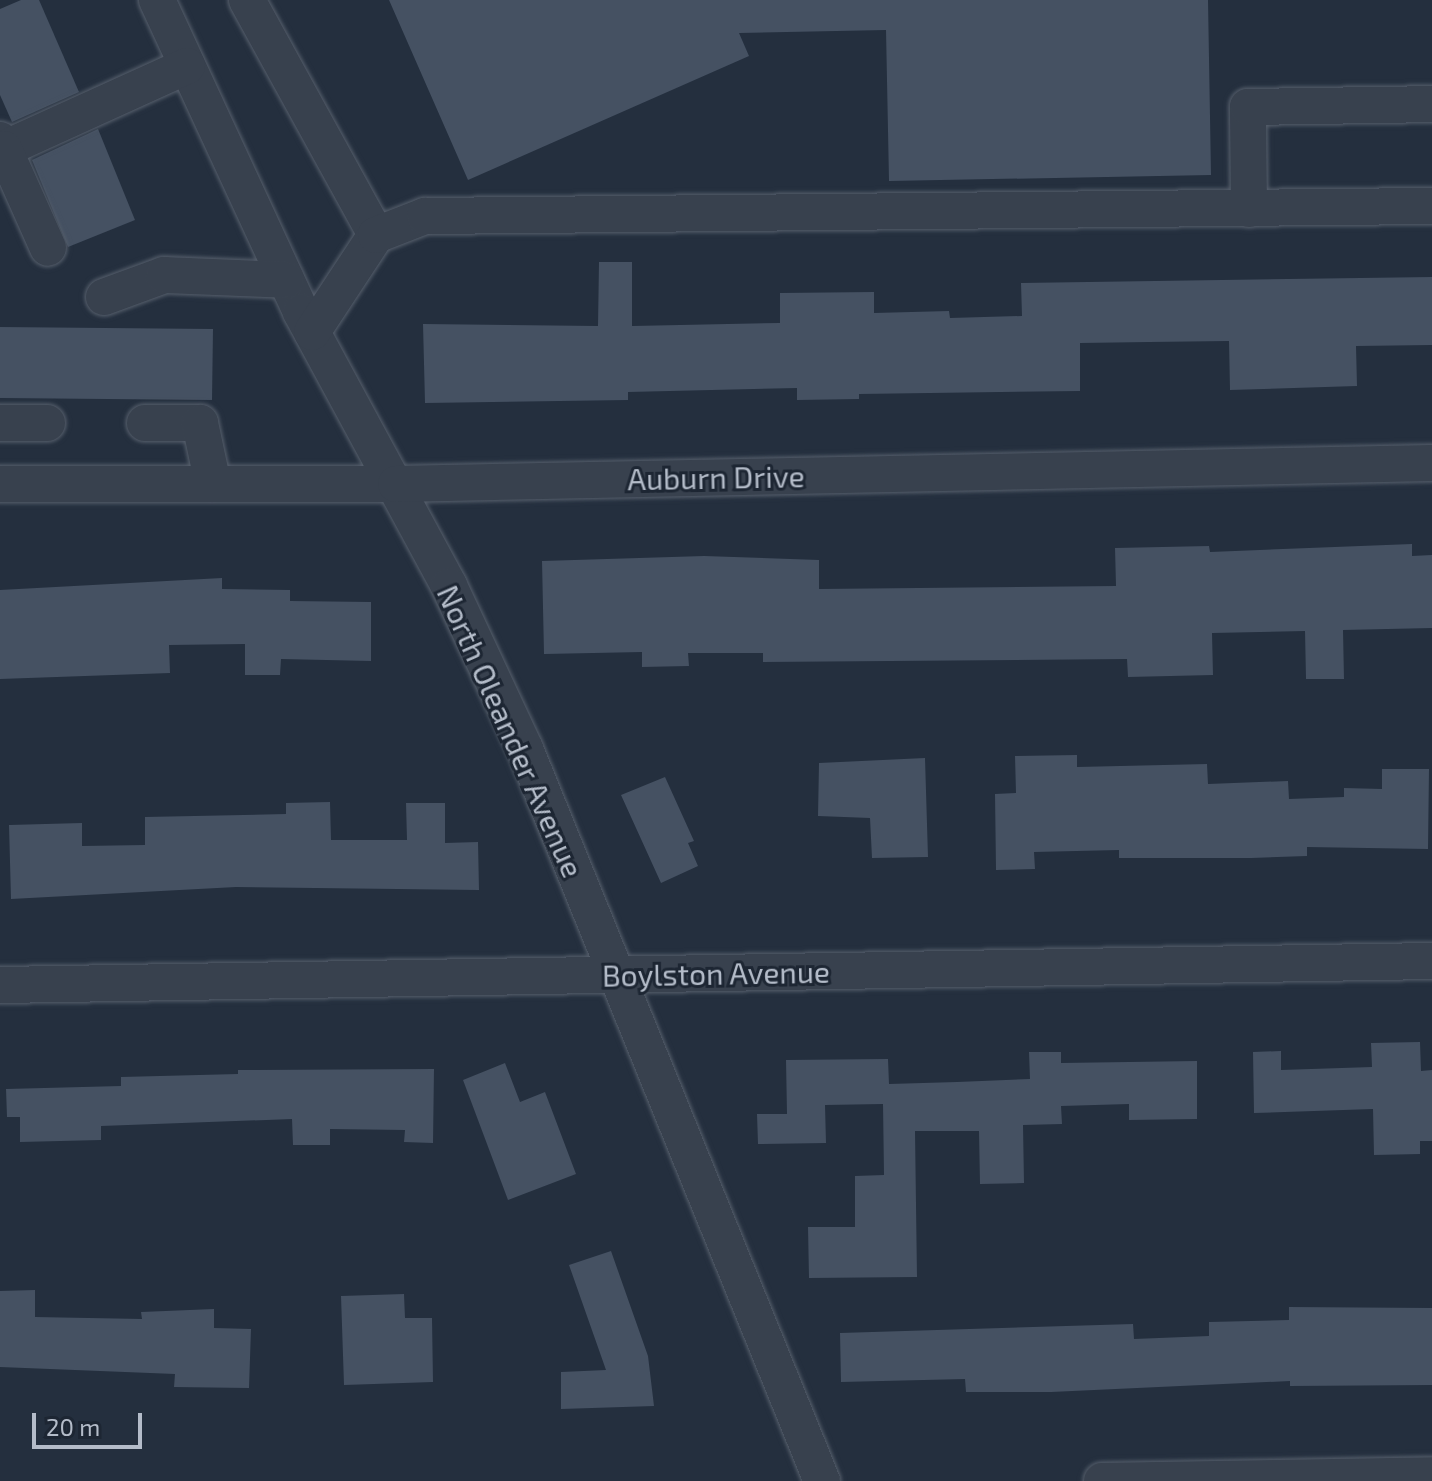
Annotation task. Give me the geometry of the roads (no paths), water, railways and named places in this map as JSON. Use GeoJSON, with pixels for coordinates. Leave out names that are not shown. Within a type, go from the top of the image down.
{"type":"FeatureCollection","features":[{"type":"Feature","properties":{"kind":"street","name":"North Oleander Avenue"},"geometry":{"type":"LineString","coordinates":[[157,0],[286,280],[396,484],[525,749],[822,1481]]}},
{"type":"Feature","properties":{"kind":"street"},"geometry":{"type":"LineString","coordinates":[[247,0],[376,235]]}},
{"type":"Feature","properties":{"kind":"street"},"geometry":{"type":"LineString","coordinates":[[48,248],[3,154],[187,66]]}},
{"type":"Feature","properties":{"kind":"street"},"geometry":{"type":"LineString","coordinates":[[1249,209],[1248,107],[1432,104]]}},
{"type":"Feature","properties":{"kind":"street"},"geometry":{"type":"LineString","coordinates":[[312,332],[376,235],[425,216],[1432,206]]}},
{"type":"Feature","properties":{"kind":"street"},"geometry":{"type":"LineString","coordinates":[[104,297],[164,275],[286,280]]}},
{"type":"Feature","properties":{"kind":"street"},"geometry":{"type":"LineString","coordinates":[[0,423],[47,423]]}},
{"type":"Feature","properties":{"kind":"street"},"geometry":{"type":"LineString","coordinates":[[145,423],[200,423],[213,484]]}},
{"type":"Feature","properties":{"kind":"street","name":"Auburn Drive"},"geometry":{"type":"LineString","coordinates":[[0,484],[396,484],[1432,463]]}},
{"type":"Feature","properties":{"kind":"street","name":"Boylston Avenue"},"geometry":{"type":"LineString","coordinates":[[0,985],[1432,961]]}},
{"type":"Feature","properties":{"kind":"street"},"geometry":{"type":"LineString","coordinates":[[1102,1481],[1432,1475]]}}]}
